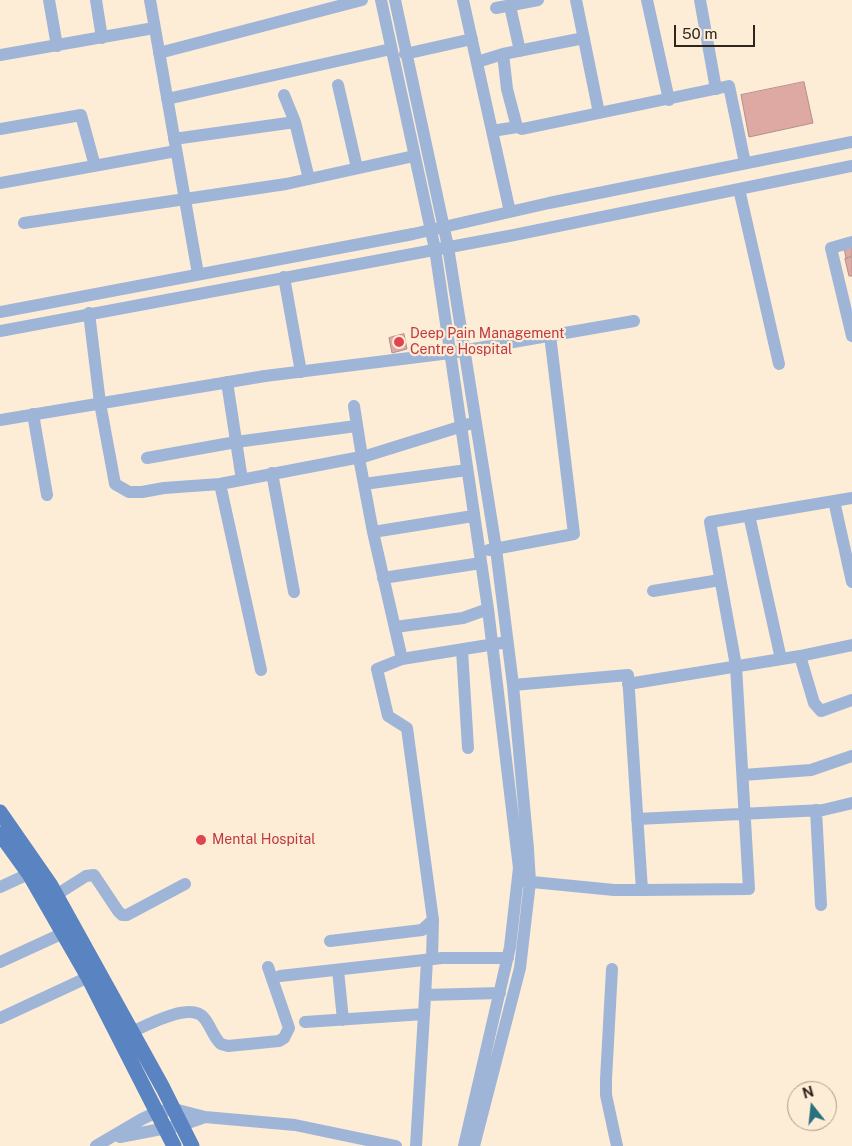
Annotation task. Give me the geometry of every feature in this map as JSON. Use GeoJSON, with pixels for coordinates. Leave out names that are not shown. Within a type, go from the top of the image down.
{"type":"FeatureCollection","features":[{"type":"Feature","properties":{"kind":"main road"},"geometry":{"type":"LineString","coordinates":[[0,812],[94,975],[174,1146]]}},
{"type":"Feature","properties":{"kind":"main road"},"geometry":{"type":"LineString","coordinates":[[0,834],[56,895],[69,930]]}},
{"type":"Feature","properties":{"kind":"main road"},"geometry":{"type":"LineString","coordinates":[[94,975],[132,1032],[192,1146]]}},
{"type":"Feature","properties":{"kind":"street"},"geometry":{"type":"LineString","coordinates":[[49,0],[57,46]]}},
{"type":"Feature","properties":{"kind":"street"},"geometry":{"type":"LineString","coordinates":[[96,0],[102,38]]}},
{"type":"Feature","properties":{"kind":"street"},"geometry":{"type":"LineString","coordinates":[[159,53],[362,0]]}},
{"type":"Feature","properties":{"kind":"street"},"geometry":{"type":"LineString","coordinates":[[381,0],[430,230],[442,248],[463,350],[496,549],[513,686],[524,881],[520,968],[474,1146]]}},
{"type":"Feature","properties":{"kind":"street"},"geometry":{"type":"LineString","coordinates":[[394,0],[443,226],[442,248],[450,353],[488,610],[517,844],[524,881],[500,994],[464,1146]]}},
{"type":"Feature","properties":{"kind":"street"},"geometry":{"type":"LineString","coordinates":[[463,0],[510,212]]}},
{"type":"Feature","properties":{"kind":"street"},"geometry":{"type":"LineString","coordinates":[[496,8],[538,0]]}},
{"type":"Feature","properties":{"kind":"street"},"geometry":{"type":"LineString","coordinates":[[576,0],[599,114]]}},
{"type":"Feature","properties":{"kind":"street"},"geometry":{"type":"LineString","coordinates":[[647,0],[669,100]]}},
{"type":"Feature","properties":{"kind":"street"},"geometry":{"type":"LineString","coordinates":[[700,0],[716,89]]}},
{"type":"Feature","properties":{"kind":"street"},"geometry":{"type":"LineString","coordinates":[[154,1],[154,28],[198,274]]}},
{"type":"Feature","properties":{"kind":"street"},"geometry":{"type":"LineString","coordinates":[[510,6],[520,50]]}},
{"type":"Feature","properties":{"kind":"street"},"geometry":{"type":"LineString","coordinates":[[0,55],[154,28]]}},
{"type":"Feature","properties":{"kind":"street"},"geometry":{"type":"LineString","coordinates":[[477,62],[520,50],[584,38]]}},
{"type":"Feature","properties":{"kind":"street"},"geometry":{"type":"LineString","coordinates":[[405,54],[472,39]]}},
{"type":"Feature","properties":{"kind":"street"},"geometry":{"type":"LineString","coordinates":[[167,100],[391,49]]}},
{"type":"Feature","properties":{"kind":"street"},"geometry":{"type":"LineString","coordinates":[[503,54],[507,89],[517,127]]}},
{"type":"Feature","properties":{"kind":"street"},"geometry":{"type":"LineString","coordinates":[[338,85],[357,168]]}},
{"type":"Feature","properties":{"kind":"street"},"geometry":{"type":"LineString","coordinates":[[492,131],[522,128],[599,114],[729,86],[745,164]]}},
{"type":"Feature","properties":{"kind":"street"},"geometry":{"type":"LineString","coordinates":[[284,95],[295,122],[309,179]]}},
{"type":"Feature","properties":{"kind":"street"},"geometry":{"type":"LineString","coordinates":[[0,129],[81,115],[95,166]]}},
{"type":"Feature","properties":{"kind":"street"},"geometry":{"type":"LineString","coordinates":[[0,183],[95,166],[175,145],[295,122]]}},
{"type":"Feature","properties":{"kind":"street"},"geometry":{"type":"LineString","coordinates":[[0,312],[430,230],[852,142]]}},
{"type":"Feature","properties":{"kind":"street"},"geometry":{"type":"LineString","coordinates":[[24,223],[184,200],[309,179],[414,156]]}},
{"type":"Feature","properties":{"kind":"street"},"geometry":{"type":"LineString","coordinates":[[0,331],[442,248],[852,166]]}},
{"type":"Feature","properties":{"kind":"street"},"geometry":{"type":"LineString","coordinates":[[739,189],[779,364]]}},
{"type":"Feature","properties":{"kind":"street"},"geometry":{"type":"LineString","coordinates":[[852,242],[831,248],[852,336]]}},
{"type":"Feature","properties":{"kind":"street"},"geometry":{"type":"LineString","coordinates":[[284,277],[301,372]]}},
{"type":"Feature","properties":{"kind":"street"},"geometry":{"type":"LineString","coordinates":[[89,313],[100,403],[115,484],[129,492],[220,484],[361,457],[474,422]]}},
{"type":"Feature","properties":{"kind":"street"},"geometry":{"type":"LineString","coordinates":[[0,420],[227,382],[450,353],[634,320]]}},
{"type":"Feature","properties":{"kind":"street"},"geometry":{"type":"LineString","coordinates":[[384,578],[480,557],[496,549],[574,534],[550,335]]}},
{"type":"Feature","properties":{"kind":"street"},"geometry":{"type":"LineString","coordinates":[[227,382],[242,480]]}},
{"type":"Feature","properties":{"kind":"street"},"geometry":{"type":"LineString","coordinates":[[354,406],[364,484],[373,532],[402,659]]}},
{"type":"Feature","properties":{"kind":"street"},"geometry":{"type":"LineString","coordinates":[[33,414],[47,495]]}},
{"type":"Feature","properties":{"kind":"street"},"geometry":{"type":"LineString","coordinates":[[147,458],[236,442],[356,426]]}},
{"type":"Feature","properties":{"kind":"street"},"geometry":{"type":"LineString","coordinates":[[364,484],[468,470]]}},
{"type":"Feature","properties":{"kind":"street"},"geometry":{"type":"LineString","coordinates":[[272,473],[294,592]]}},
{"type":"Feature","properties":{"kind":"street"},"geometry":{"type":"LineString","coordinates":[[220,484],[261,670]]}},
{"type":"Feature","properties":{"kind":"street"},"geometry":{"type":"LineString","coordinates":[[524,881],[614,890],[749,889],[736,666],[710,522],[852,498]]}},
{"type":"Feature","properties":{"kind":"street"},"geometry":{"type":"LineString","coordinates":[[834,501],[848,548],[852,582]]}},
{"type":"Feature","properties":{"kind":"street"},"geometry":{"type":"LineString","coordinates":[[749,515],[781,659]]}},
{"type":"Feature","properties":{"kind":"street"},"geometry":{"type":"LineString","coordinates":[[373,532],[474,516]]}},
{"type":"Feature","properties":{"kind":"street"},"geometry":{"type":"LineString","coordinates":[[653,591],[720,580]]}},
{"type":"Feature","properties":{"kind":"street"},"geometry":{"type":"LineString","coordinates":[[395,627],[463,618],[488,610]]}},
{"type":"Feature","properties":{"kind":"street"},"geometry":{"type":"LineString","coordinates":[[416,1146],[425,995],[433,920],[407,728],[388,716],[377,669],[402,659],[508,642]]}},
{"type":"Feature","properties":{"kind":"street"},"geometry":{"type":"LineString","coordinates":[[628,684],[800,656],[852,645]]}},
{"type":"Feature","properties":{"kind":"street"},"geometry":{"type":"LineString","coordinates":[[462,650],[468,748]]}},
{"type":"Feature","properties":{"kind":"street"},"geometry":{"type":"LineString","coordinates":[[800,656],[814,703],[821,710],[852,700]]}},
{"type":"Feature","properties":{"kind":"street"},"geometry":{"type":"LineString","coordinates":[[513,686],[628,675],[642,890]]}},
{"type":"Feature","properties":{"kind":"street"},"geometry":{"type":"LineString","coordinates":[[743,775],[811,770],[852,756]]}},
{"type":"Feature","properties":{"kind":"street"},"geometry":{"type":"LineString","coordinates":[[637,819],[816,810],[852,803]]}},
{"type":"Feature","properties":{"kind":"street"},"geometry":{"type":"LineString","coordinates":[[816,810],[821,905]]}},
{"type":"Feature","properties":{"kind":"street"},"geometry":{"type":"LineString","coordinates":[[0,887],[34,871]]}},
{"type":"Feature","properties":{"kind":"street"},"geometry":{"type":"LineString","coordinates":[[56,895],[86,876],[94,876],[118,911],[122,915],[127,915],[185,884]]}},
{"type":"Feature","properties":{"kind":"street"},"geometry":{"type":"LineString","coordinates":[[330,941],[422,930],[433,920]]}},
{"type":"Feature","properties":{"kind":"street"},"geometry":{"type":"LineString","coordinates":[[0,962],[69,930]]}},
{"type":"Feature","properties":{"kind":"street"},"geometry":{"type":"LineString","coordinates":[[280,976],[430,959],[508,958]]}},
{"type":"Feature","properties":{"kind":"street"},"geometry":{"type":"LineString","coordinates":[[132,1032],[168,1015],[188,1012],[199,1013],[221,1044],[228,1046],[278,1041],[284,1038],[289,1028],[268,967]]}},
{"type":"Feature","properties":{"kind":"street"},"geometry":{"type":"LineString","coordinates":[[612,969],[606,1094],[617,1146]]}},
{"type":"Feature","properties":{"kind":"street"},"geometry":{"type":"LineString","coordinates":[[338,970],[343,1020]]}},
{"type":"Feature","properties":{"kind":"street"},"geometry":{"type":"LineString","coordinates":[[0,1018],[94,975]]}},
{"type":"Feature","properties":{"kind":"street"},"geometry":{"type":"LineString","coordinates":[[425,995],[500,994]]}},
{"type":"Feature","properties":{"kind":"street"},"geometry":{"type":"LineString","coordinates":[[306,1022],[424,1014]]}},
{"type":"Feature","properties":{"kind":"street"},"geometry":{"type":"LineString","coordinates":[[115,1142],[158,1112],[174,1109],[205,1116],[295,1125],[396,1146]]}},
{"type":"Feature","properties":{"kind":"street"},"geometry":{"type":"LineString","coordinates":[[96,1146],[182,1125],[205,1116]]}},
{"type":"Feature","properties":{"kind":"building"},"geometry":{"type":"Polygon","coordinates":[[[804,82],[813,123],[749,137],[741,95],[804,82]]]}},
{"type":"Feature","properties":{"kind":"building"},"geometry":{"type":"Polygon","coordinates":[[[852,241],[852,256],[846,258],[843,243],[852,241]]]}},
{"type":"Feature","properties":{"kind":"building"},"geometry":{"type":"Polygon","coordinates":[[[852,258],[852,276],[849,276],[845,259],[852,258]]]}},
{"type":"Feature","properties":{"kind":"building"},"geometry":{"type":"Polygon","coordinates":[[[404,334],[407,349],[392,353],[389,338],[404,334]]]}},
{"type":"Feature","properties":{"kind":"place","name":"Deep Pain Management Centre Hospital"},"geometry":{"type":"Point","coordinates":[399,342]}},
{"type":"Feature","properties":{"kind":"place","name":"Mental Hospital"},"geometry":{"type":"Point","coordinates":[201,840]}}]}
